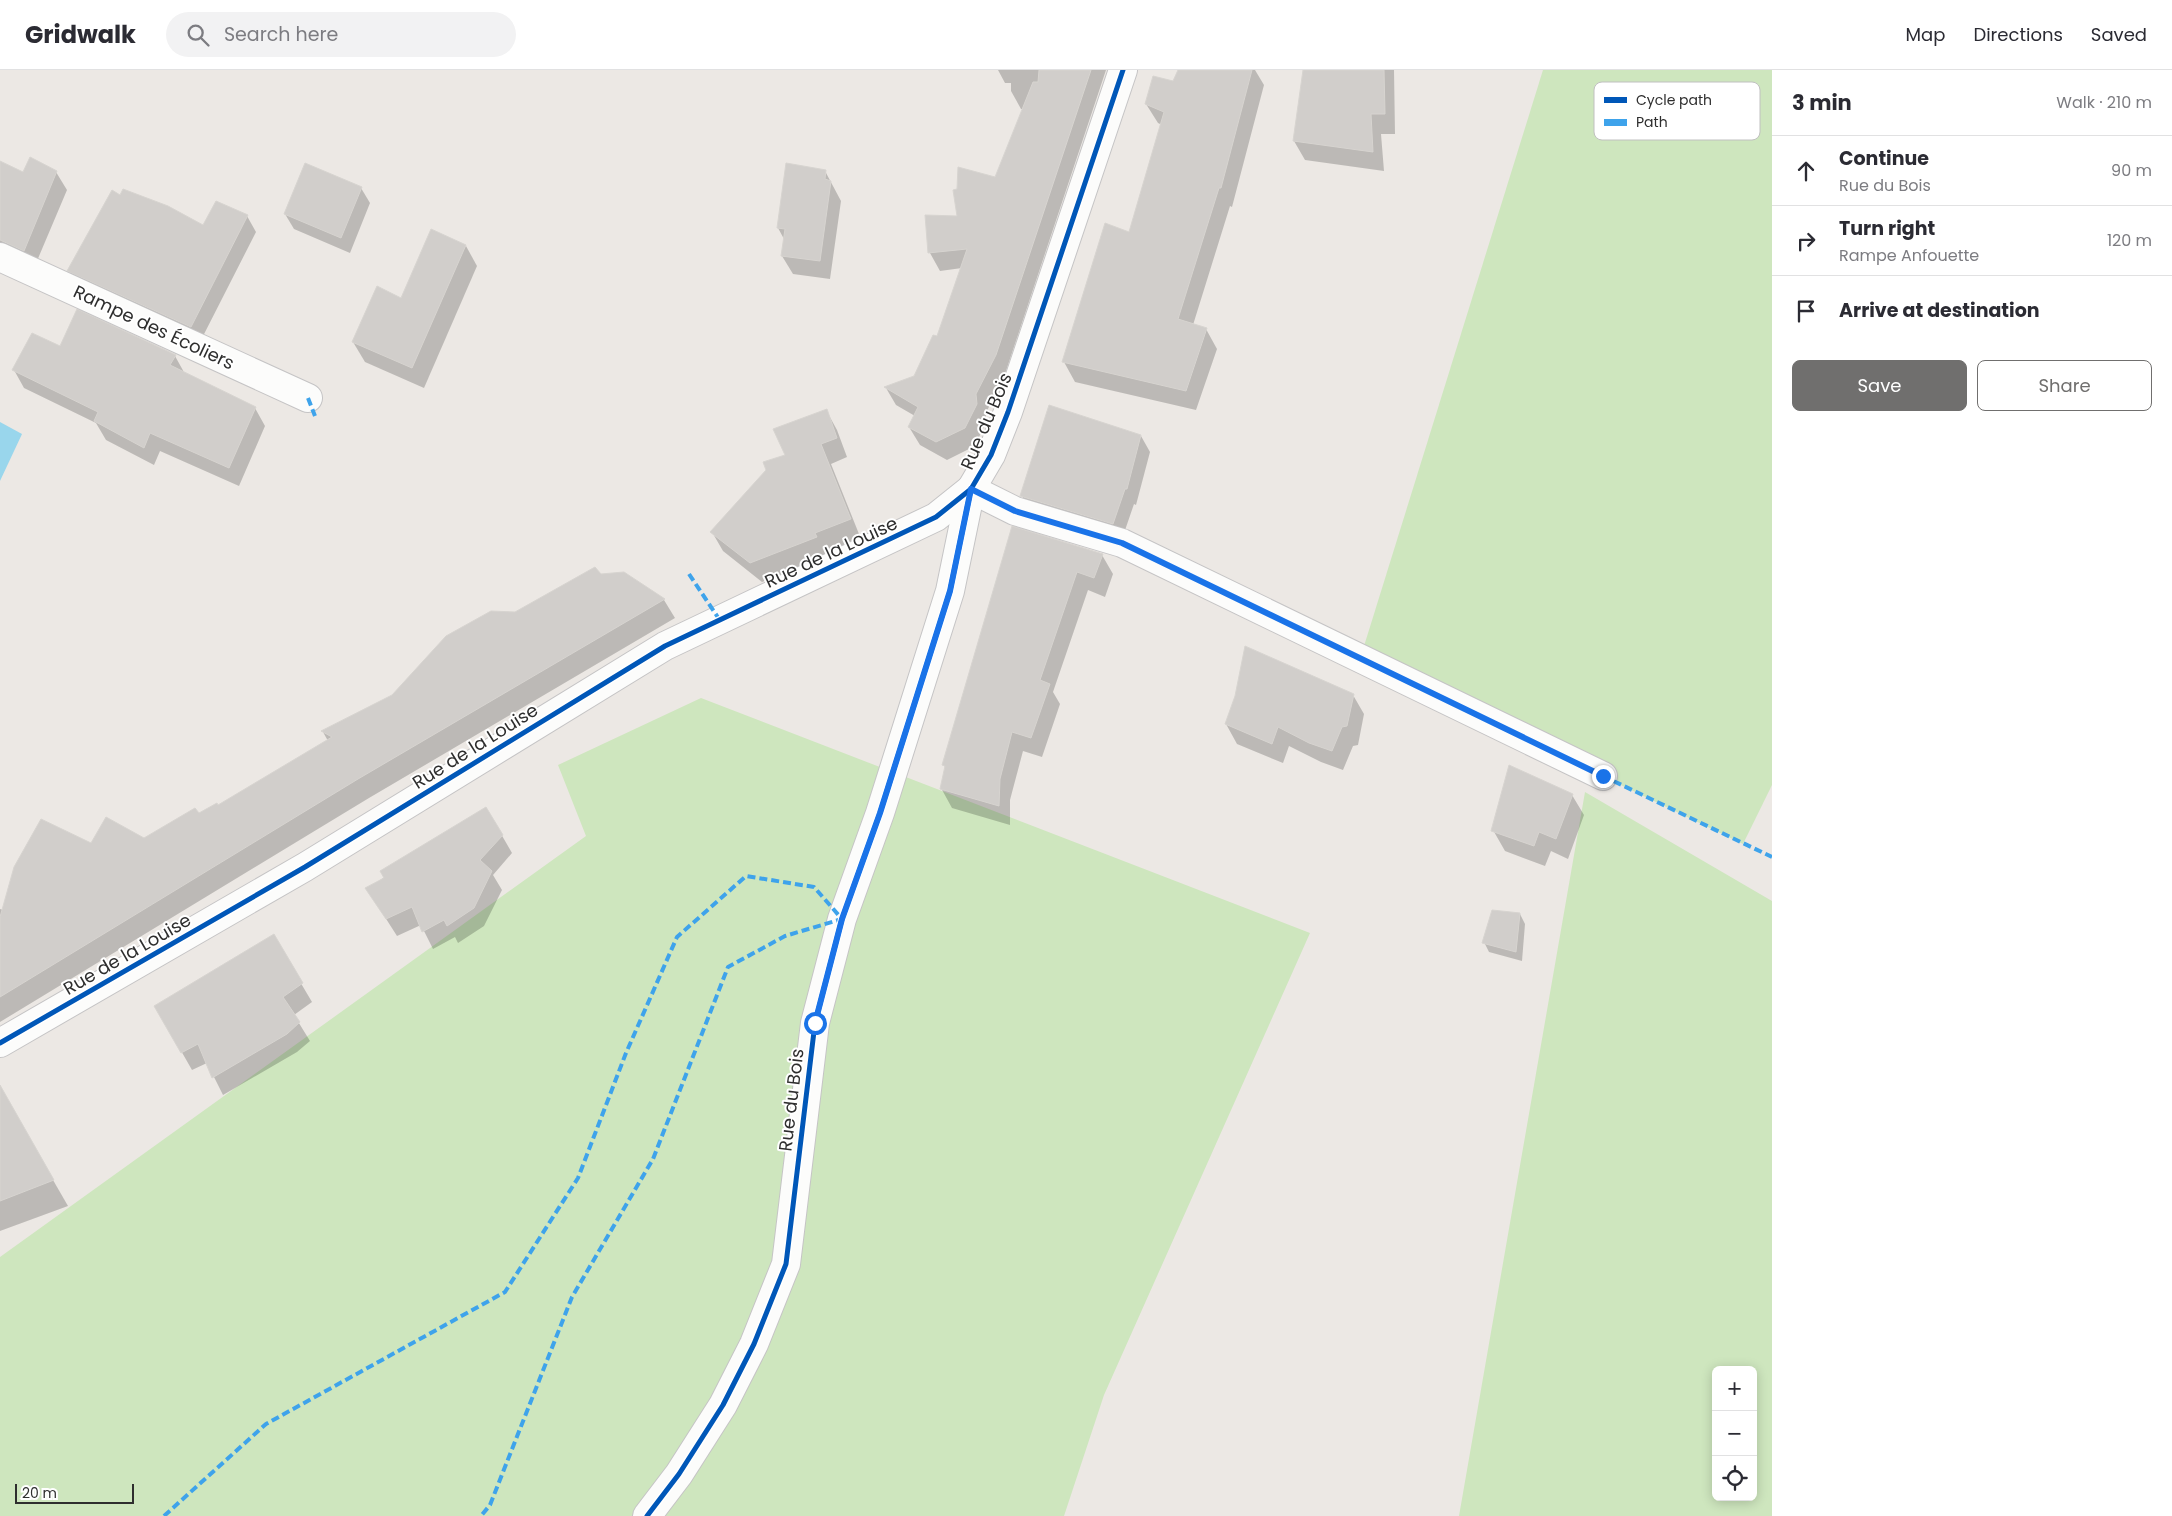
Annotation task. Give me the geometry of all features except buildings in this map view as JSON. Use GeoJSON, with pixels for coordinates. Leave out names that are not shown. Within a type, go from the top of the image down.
{"type":"FeatureCollection","features":[{"type":"Feature","properties":{"kind":"street","name":"Rue du Bois"},"geometry":{"type":"LineString","coordinates":[[648,1516],[679,1474],[723,1405],[754,1344],[786,1264],[815,1023],[842,919],[880,813],[950,591],[971,489],[991,455],[1008,412],[1123,70]]}},
{"type":"Feature","properties":{"kind":"street","name":"Rampe des Écoliers"},"geometry":{"type":"LineString","coordinates":[[0,257],[308,398]]}},
{"type":"Feature","properties":{"kind":"street"},"geometry":{"type":"LineString","coordinates":[[971,489],[1015,511],[1122,543],[1603,776]]}},
{"type":"Feature","properties":{"kind":"street","name":"Rue de la Louise"},"geometry":{"type":"LineString","coordinates":[[0,1043],[305,867],[665,646],[936,517],[971,489]]}},
{"type":"Feature","properties":{"kind":"green space"},"geometry":{"type":"Polygon","coordinates":[[[1543,70],[1772,70],[1772,785],[1743,844],[1360,659],[1543,70]]]}},
{"type":"Feature","properties":{"kind":"green space"},"geometry":{"type":"Polygon","coordinates":[[[701,698],[1310,933],[1104,1395],[1064,1516],[0,1516],[0,1257],[586,836],[558,765],[701,698]]]}},
{"type":"Feature","properties":{"kind":"green space"},"geometry":{"type":"Polygon","coordinates":[[[1585,792],[1772,901],[1772,1516],[1459,1516],[1585,792]]]}},
{"type":"Feature","properties":{"kind":"water"},"geometry":{"type":"Polygon","coordinates":[[[0,422],[22,434],[0,481],[0,422]]]}},
{"type":"Feature","properties":{"kind":"marked path"},"geometry":{"type":"LineString","coordinates":[[308,398],[315,416]]}},
{"type":"Feature","properties":{"kind":"marked path"},"geometry":{"type":"LineString","coordinates":[[689,574],[719,619]]}},
{"type":"Feature","properties":{"kind":"marked path"},"geometry":{"type":"LineString","coordinates":[[1603,776],[1772,857]]}},
{"type":"Feature","properties":{"kind":"marked path"},"geometry":{"type":"LineString","coordinates":[[164,1516],[266,1424],[505,1292],[578,1178],[626,1053],[677,937],[746,876],[814,887],[842,919],[785,936],[728,967],[653,1159],[572,1297],[490,1505],[481,1516]]}},
{"type":"Feature","properties":{"kind":"cycle path"},"geometry":{"type":"LineString","coordinates":[[647,1516],[679,1474],[723,1405],[754,1344],[786,1264],[815,1023],[842,919],[880,813],[950,591],[971,489],[991,455],[1008,412],[1123,70]]}},
{"type":"Feature","properties":{"kind":"cycle path"},"geometry":{"type":"LineString","coordinates":[[0,1043],[305,867],[665,646],[936,517],[971,489]]}},
{"type":"Feature","properties":{"kind":"route"},"geometry":{"type":"LineString","coordinates":[[815,1023],[842,919],[880,813],[950,591],[971,489],[1015,511],[1122,543],[1603,776]]}}]}
